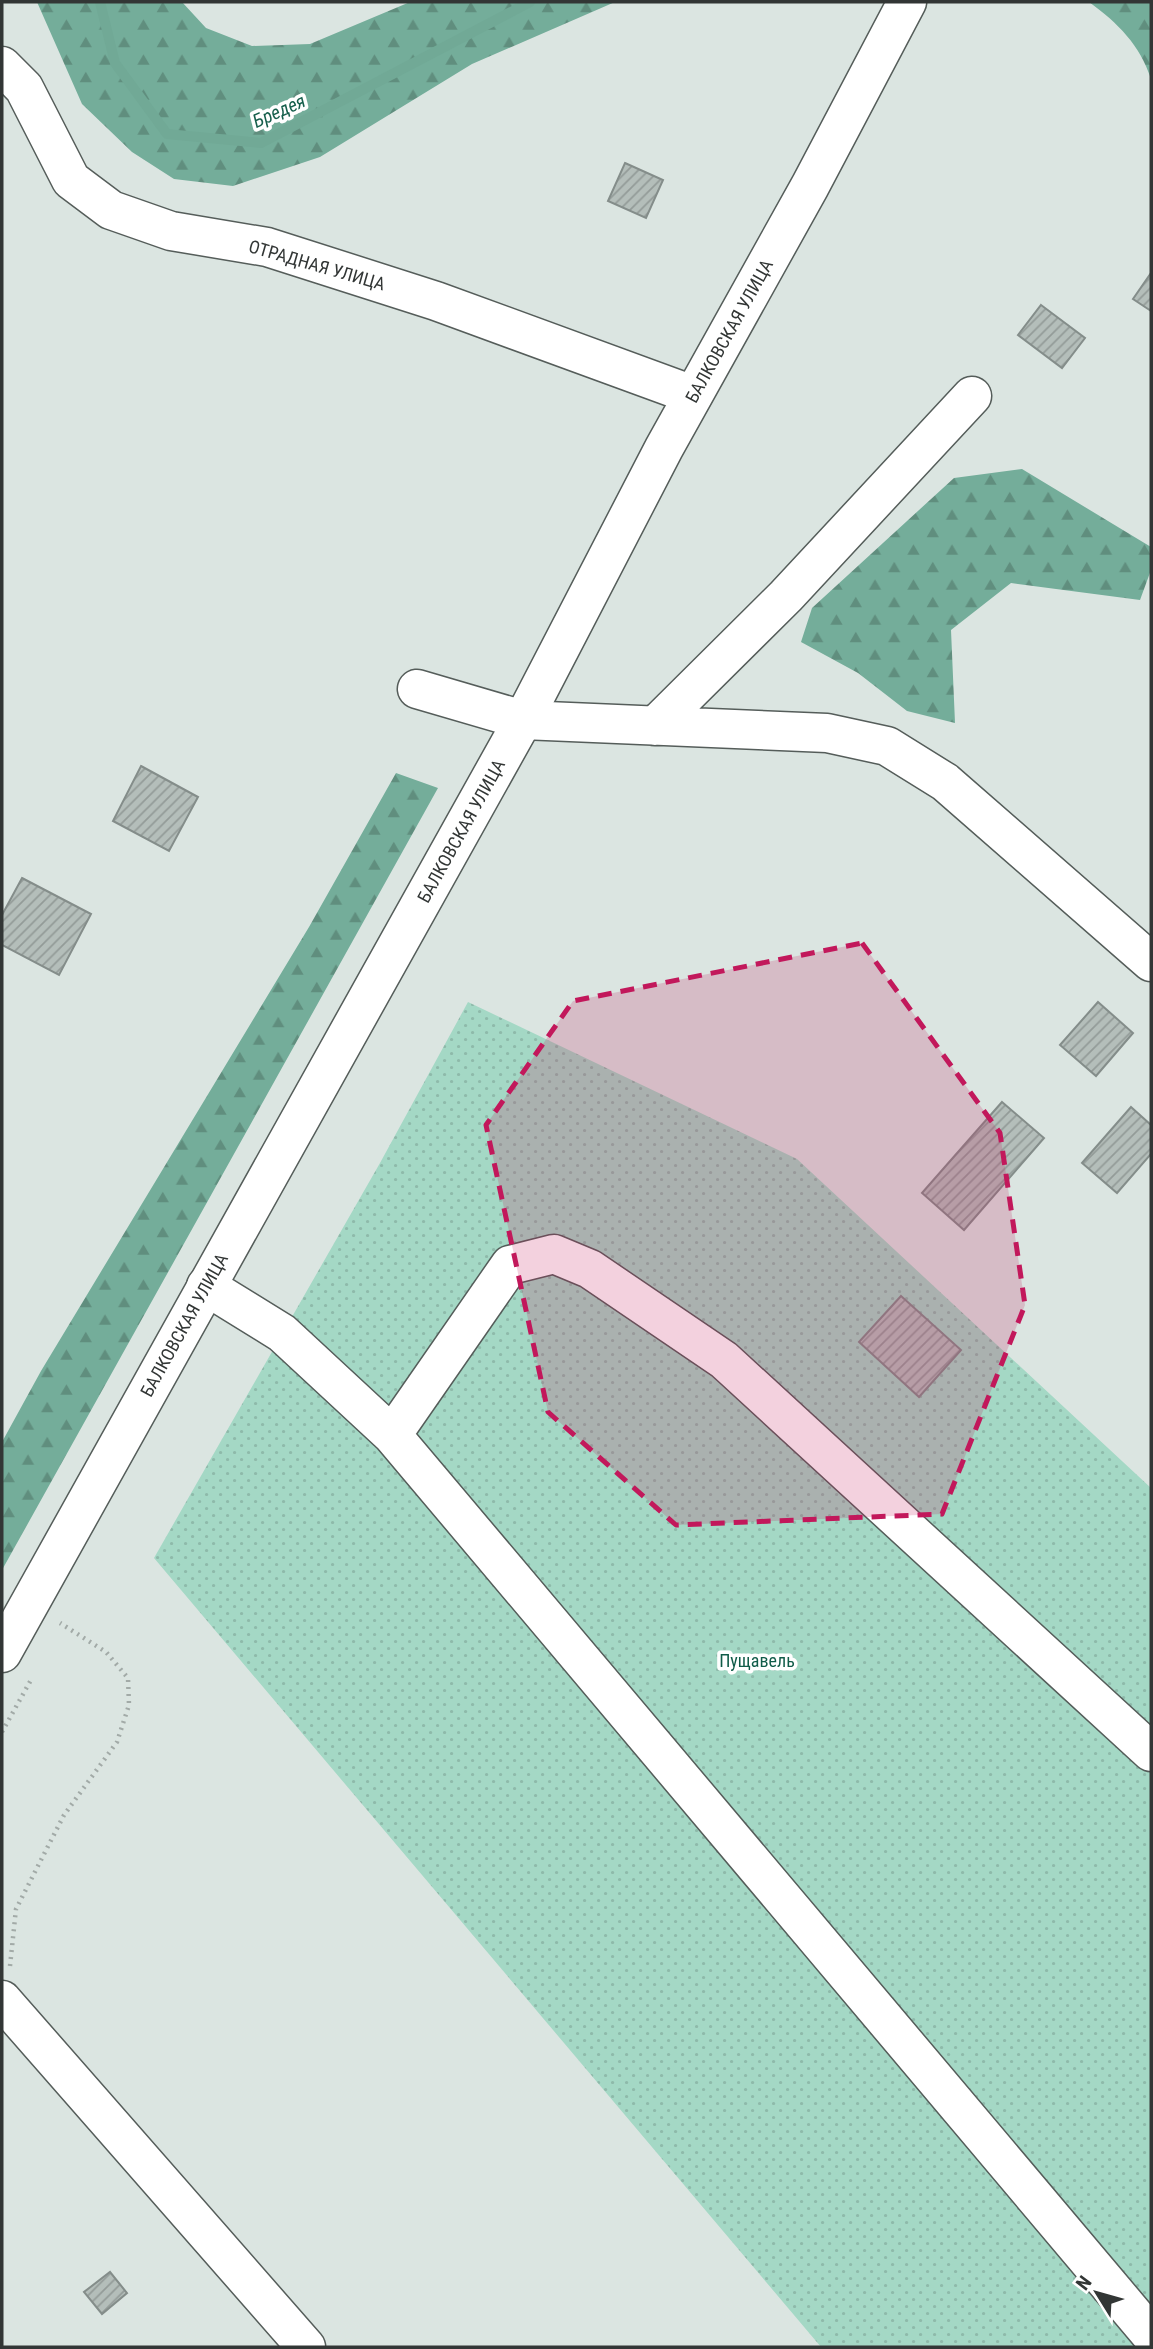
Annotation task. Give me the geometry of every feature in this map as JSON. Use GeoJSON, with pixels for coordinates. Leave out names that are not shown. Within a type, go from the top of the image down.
{"type":"FeatureCollection","features":[{"type":"Feature","properties":{"kind":"street","name":"БАЛКОВСКАЯ УЛИЦА"},"geometry":{"type":"LineString","coordinates":[[2,1653],[523,720],[693,395],[810,186],[907,2]]}},
{"type":"Feature","properties":{"kind":"street","name":"ОТРАДНАЯ УЛИЦА"},"geometry":{"type":"LineString","coordinates":[[2,66],[24,88],[71,180],[111,210],[171,231],[267,247],[436,301],[693,395]]}},
{"type":"Feature","properties":{"kind":"street"},"geometry":{"type":"LineString","coordinates":[[655,726],[786,596],[972,396]]}},
{"type":"Feature","properties":{"kind":"street"},"geometry":{"type":"LineString","coordinates":[[417,689],[523,720],[827,733],[887,746],[945,782],[1151,962]]}},
{"type":"Feature","properties":{"kind":"street"},"geometry":{"type":"LineString","coordinates":[[392,1435],[510,1265],[554,1254],[590,1269],[724,1360],[1151,1752]]}},
{"type":"Feature","properties":{"kind":"street"},"geometry":{"type":"LineString","coordinates":[[206,1286],[282,1333],[392,1435],[1151,2335]]}},
{"type":"Feature","properties":{"kind":"street"},"geometry":{"type":"LineString","coordinates":[[6,2005],[306,2347]]}},
{"type":"Feature","properties":{"kind":"path"},"geometry":{"type":"LineString","coordinates":[[6,2005],[16,1909],[64,1815],[117,1742],[129,1706],[128,1678],[106,1652],[29,1605]]}},
{"type":"Feature","properties":{"kind":"highlighted area"},"geometry":{"type":"Polygon","coordinates":[[[862,943],[1000,1133],[1025,1305],[942,1514],[676,1525],[548,1412],[486,1125],[573,1001],[862,943]]]}},
{"type":"Feature","properties":{"kind":"green space"},"geometry":{"type":"Polygon","coordinates":[[[37,2],[182,2],[206,28],[252,46],[310,44],[410,2],[615,2],[472,64],[320,157],[233,186],[174,179],[132,152],[82,104],[37,2]]]}},
{"type":"Feature","properties":{"kind":"green space"},"geometry":{"type":"Polygon","coordinates":[[[1089,2],[1151,2],[1151,79],[1141,56],[1127,36],[1089,2]]]}},
{"type":"Feature","properties":{"kind":"green space"},"geometry":{"type":"Polygon","coordinates":[[[1022,469],[1151,547],[1151,570],[1140,600],[1011,583],[951,630],[955,723],[907,711],[858,673],[801,642],[812,608],[954,478],[1022,469]]]}},
{"type":"Feature","properties":{"kind":"green space"},"geometry":{"type":"Polygon","coordinates":[[[396,773],[438,788],[2,1570],[2,1442],[41,1371],[309,927],[396,773]]]}},
{"type":"Feature","properties":{"kind":"green space","name":"Пущавель"},"geometry":{"type":"Polygon","coordinates":[[[468,1002],[797,1159],[1151,1488],[1151,2347],[821,2347],[154,1558],[380,1163],[468,1002]]]}},
{"type":"Feature","properties":{"kind":"building"},"geometry":{"type":"Polygon","coordinates":[[[625,163],[663,180],[646,218],[608,201],[625,163]]]}},
{"type":"Feature","properties":{"kind":"building"},"geometry":{"type":"Polygon","coordinates":[[[1151,273],[1151,311],[1133,299],[1151,273]]]}},
{"type":"Feature","properties":{"kind":"building"},"geometry":{"type":"Polygon","coordinates":[[[1041,305],[1085,338],[1062,368],[1018,335],[1041,305]]]}},
{"type":"Feature","properties":{"kind":"building"},"geometry":{"type":"Polygon","coordinates":[[[141,766],[198,797],[169,851],[113,821],[141,766]]]}},
{"type":"Feature","properties":{"kind":"building"},"geometry":{"type":"Polygon","coordinates":[[[22,878],[91,914],[59,975],[2,945],[2,915],[22,878]]]}},
{"type":"Feature","properties":{"kind":"building"},"geometry":{"type":"Polygon","coordinates":[[[1098,1002],[1133,1033],[1096,1076],[1060,1045],[1098,1002]]]}},
{"type":"Feature","properties":{"kind":"building"},"geometry":{"type":"Polygon","coordinates":[[[1002,1102],[1044,1138],[964,1230],[922,1193],[1002,1102]]]}},
{"type":"Feature","properties":{"kind":"building"},"geometry":{"type":"Polygon","coordinates":[[[1131,1107],[1151,1125],[1151,1154],[1117,1193],[1082,1163],[1131,1107]]]}},
{"type":"Feature","properties":{"kind":"building"},"geometry":{"type":"Polygon","coordinates":[[[901,1296],[961,1350],[919,1397],[859,1342],[901,1296]]]}},
{"type":"Feature","properties":{"kind":"building"},"geometry":{"type":"Polygon","coordinates":[[[110,2272],[127,2293],[102,2314],[84,2292],[110,2272]]]}},
{"type":"Feature","properties":{"kind":"waterway","name":"Бредея"},"geometry":{"type":"LineString","coordinates":[[100,2],[115,63],[167,134],[261,143],[530,2]]}}]}
